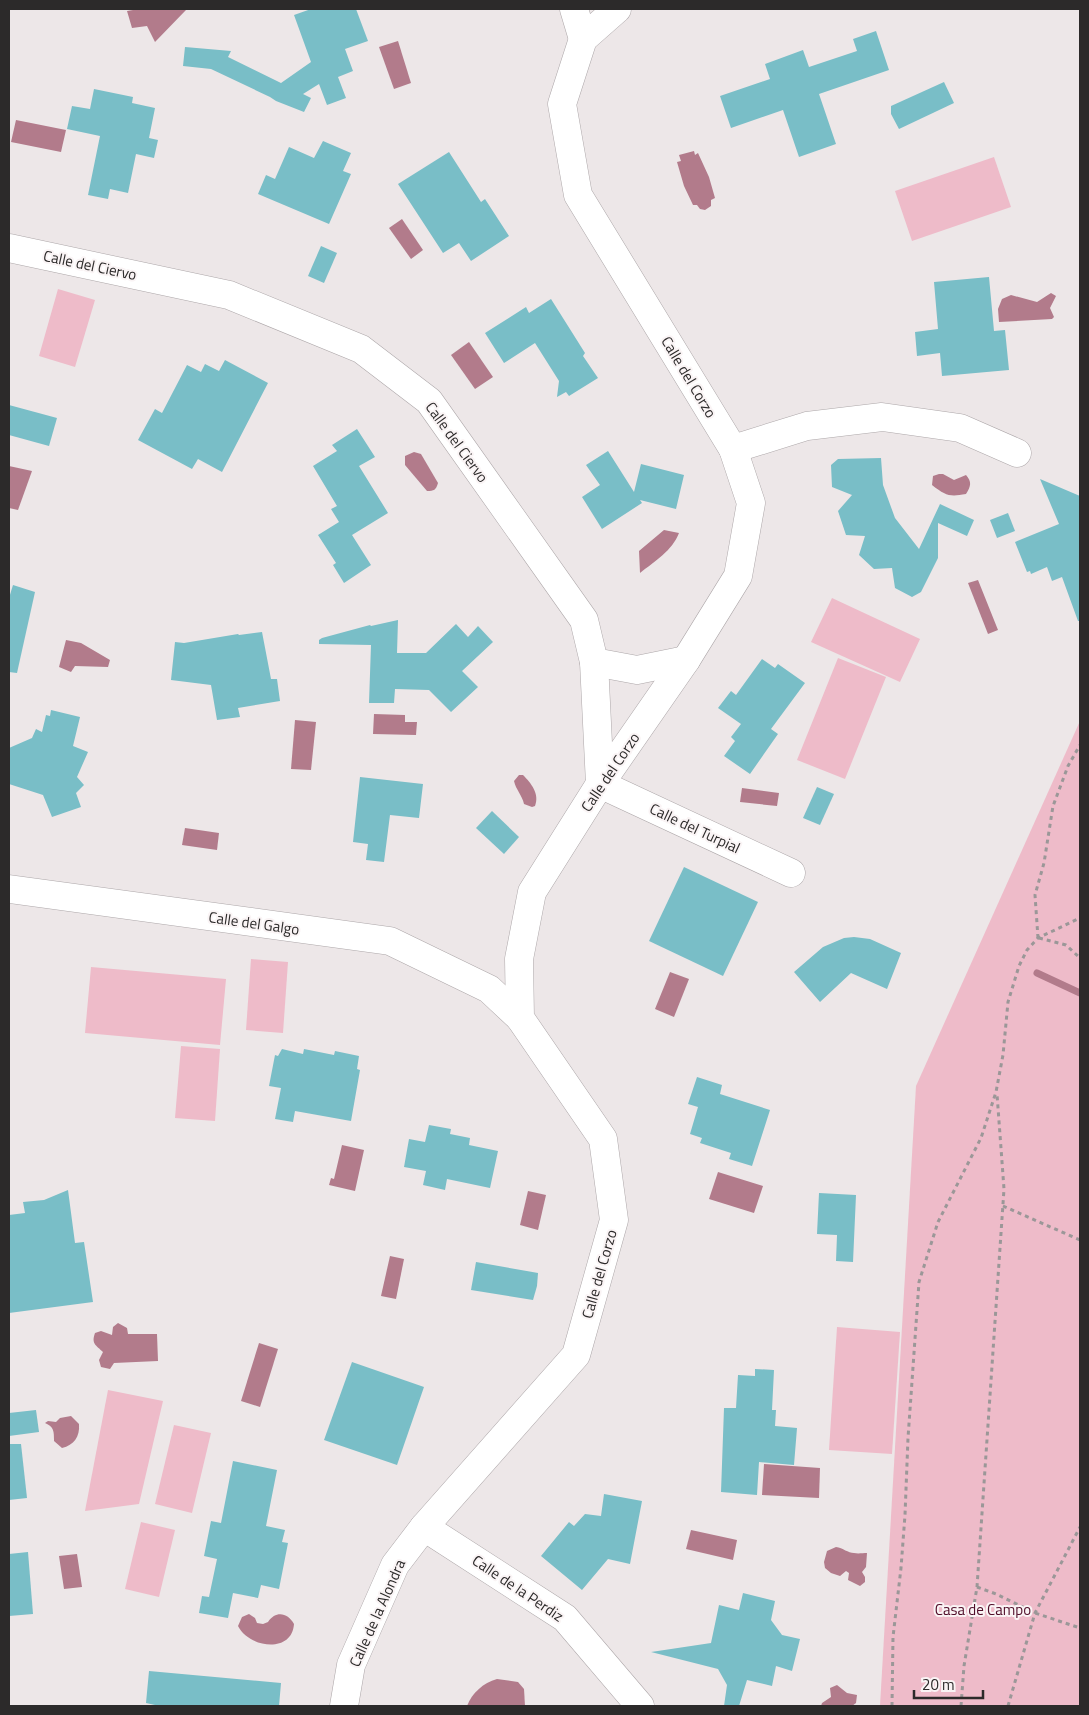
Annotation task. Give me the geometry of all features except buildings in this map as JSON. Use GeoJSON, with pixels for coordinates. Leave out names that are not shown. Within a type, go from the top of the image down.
{"type":"FeatureCollection","features":[{"type":"Feature","properties":{"kind":"street"},"geometry":{"type":"LineString","coordinates":[[574,9],[583,40]]}},
{"type":"Feature","properties":{"kind":"street","name":"Calle del Corzo"},"geometry":{"type":"LineString","coordinates":[[424,1527],[576,1356],[614,1220],[603,1138],[520,1018],[519,958],[532,892],[600,784],[686,660],[738,576],[751,503],[733,449],[578,195],[562,104],[583,40],[617,9]]}},
{"type":"Feature","properties":{"kind":"street","name":"Calle del Ciervo"},"geometry":{"type":"LineString","coordinates":[[9,248],[228,295],[361,349],[429,401],[584,620],[594,662],[600,784]]}},
{"type":"Feature","properties":{"kind":"street"},"geometry":{"type":"LineString","coordinates":[[733,449],[807,426],[882,417],[960,428],[1017,453]]}},
{"type":"Feature","properties":{"kind":"street"},"geometry":{"type":"LineString","coordinates":[[594,662],[637,670],[686,660]]}},
{"type":"Feature","properties":{"kind":"street","name":"Calle del Turpial"},"geometry":{"type":"LineString","coordinates":[[600,784],[791,873]]}},
{"type":"Feature","properties":{"kind":"street","name":"Calle del Galgo"},"geometry":{"type":"LineString","coordinates":[[9,889],[390,941],[489,989],[520,1018]]}},
{"type":"Feature","properties":{"kind":"street"},"geometry":{"type":"LineString","coordinates":[[489,989],[519,958]]}},
{"type":"Feature","properties":{"kind":"street","name":"Calle de la Alondra"},"geometry":{"type":"LineString","coordinates":[[344,1706],[351,1666],[395,1565],[424,1527]]}},
{"type":"Feature","properties":{"kind":"street","name":"Calle de la Perdiz"},"geometry":{"type":"LineString","coordinates":[[424,1527],[565,1618],[640,1706]]}},
{"type":"Feature","properties":{"kind":"path"},"geometry":{"type":"LineString","coordinates":[[1038,938],[1035,895],[1044,863],[1053,806],[1068,766],[1080,745]]}},
{"type":"Feature","properties":{"kind":"path"},"geometry":{"type":"LineString","coordinates":[[892,1706],[893,1637],[904,1524],[919,1282],[938,1222],[981,1138],[996,1092],[1008,1002],[1019,966],[1027,950],[1038,938],[1080,918]]}},
{"type":"Feature","properties":{"kind":"path"},"geometry":{"type":"LineString","coordinates":[[1038,938],[1066,945],[1080,958]]}},
{"type":"Feature","properties":{"kind":"path"},"geometry":{"type":"LineString","coordinates":[[961,1706],[964,1666],[977,1587],[1003,1206],[1004,1188],[996,1092]]}},
{"type":"Feature","properties":{"kind":"path"},"geometry":{"type":"LineString","coordinates":[[1003,1206],[1080,1240]]}},
{"type":"Feature","properties":{"kind":"path"},"geometry":{"type":"LineString","coordinates":[[1008,1706],[1035,1613],[1080,1527]]}},
{"type":"Feature","properties":{"kind":"path"},"geometry":{"type":"LineString","coordinates":[[977,1587],[1035,1613],[1080,1628]]}},
{"type":"Feature","properties":{"kind":"green space"},"geometry":{"type":"Polygon","coordinates":[[[994,157],[1011,207],[912,241],[895,191],[994,157]]]}},
{"type":"Feature","properties":{"kind":"green space"},"geometry":{"type":"Polygon","coordinates":[[[58,289],[95,300],[75,367],[39,356],[58,289]]]}},
{"type":"Feature","properties":{"kind":"green space"},"geometry":{"type":"Polygon","coordinates":[[[832,598],[920,639],[900,682],[811,642],[832,598]]]}},
{"type":"Feature","properties":{"kind":"green space"},"geometry":{"type":"Polygon","coordinates":[[[838,658],[886,677],[845,779],[797,760],[838,658]]]}},
{"type":"Feature","properties":{"kind":"green space","name":"Casa de Campo"},"geometry":{"type":"Polygon","coordinates":[[[1080,721],[1080,1706],[880,1706],[916,1086],[1080,721]]]}},
{"type":"Feature","properties":{"kind":"green space"},"geometry":{"type":"Polygon","coordinates":[[[251,959],[288,962],[283,1033],[246,1030],[251,959]]]}},
{"type":"Feature","properties":{"kind":"green space"},"geometry":{"type":"Polygon","coordinates":[[[91,967],[226,979],[220,1045],[85,1033],[91,967]]]}},
{"type":"Feature","properties":{"kind":"green space"},"geometry":{"type":"Polygon","coordinates":[[[181,1046],[220,1049],[215,1121],[175,1118],[181,1046]]]}},
{"type":"Feature","properties":{"kind":"green space"},"geometry":{"type":"Polygon","coordinates":[[[837,1327],[900,1332],[892,1454],[829,1450],[837,1327]]]}},
{"type":"Feature","properties":{"kind":"green space"},"geometry":{"type":"Polygon","coordinates":[[[108,1390],[163,1401],[139,1504],[85,1511],[108,1390]]]}},
{"type":"Feature","properties":{"kind":"green space"},"geometry":{"type":"Polygon","coordinates":[[[174,1425],[211,1433],[192,1513],[155,1504],[174,1425]]]}},
{"type":"Feature","properties":{"kind":"green space"},"geometry":{"type":"Polygon","coordinates":[[[141,1522],[175,1530],[159,1597],[125,1589],[141,1522]]]}},
{"type":"Feature","properties":{"kind":"shaded area"},"geometry":{"type":"Polygon","coordinates":[[[139,9],[186,10],[155,42],[147,26],[132,28],[127,11],[139,9]]]}},
{"type":"Feature","properties":{"kind":"shaded area"},"geometry":{"type":"Polygon","coordinates":[[[398,41],[411,83],[394,89],[379,47],[398,41]]]}},
{"type":"Feature","properties":{"kind":"shaded area"},"geometry":{"type":"Polygon","coordinates":[[[16,120],[66,130],[61,152],[11,142],[16,120]]]}},
{"type":"Feature","properties":{"kind":"shaded area"},"geometry":{"type":"Polygon","coordinates":[[[694,151],[695,155],[698,153],[709,177],[715,198],[711,200],[711,206],[705,210],[700,209],[697,205],[693,205],[684,186],[677,162],[681,161],[679,155],[694,151]]]}},
{"type":"Feature","properties":{"kind":"shaded area"},"geometry":{"type":"Polygon","coordinates":[[[402,219],[423,250],[411,259],[389,228],[402,219]]]}},
{"type":"Feature","properties":{"kind":"shaded area"},"geometry":{"type":"Polygon","coordinates":[[[1051,293],[1056,296],[1050,308],[1054,317],[1052,319],[999,322],[998,309],[1002,299],[1011,295],[1037,302],[1051,293]]]}},
{"type":"Feature","properties":{"kind":"shaded area"},"geometry":{"type":"Polygon","coordinates":[[[469,342],[493,377],[475,389],[451,355],[469,342]]]}},
{"type":"Feature","properties":{"kind":"shaded area"},"geometry":{"type":"Polygon","coordinates":[[[414,452],[421,454],[438,483],[434,490],[427,491],[405,465],[405,456],[414,452]]]}},
{"type":"Feature","properties":{"kind":"shaded area"},"geometry":{"type":"Polygon","coordinates":[[[9,466],[32,471],[18,510],[9,508],[9,466]]]}},
{"type":"Feature","properties":{"kind":"shaded area"},"geometry":{"type":"Polygon","coordinates":[[[939,474],[954,480],[966,475],[970,484],[966,494],[948,495],[937,489],[932,485],[933,476],[939,474]]]}},
{"type":"Feature","properties":{"kind":"shaded area"},"geometry":{"type":"Polygon","coordinates":[[[664,530],[679,533],[668,550],[640,573],[639,551],[664,530]]]}},
{"type":"Feature","properties":{"kind":"shaded area"},"geometry":{"type":"Polygon","coordinates":[[[978,580],[998,630],[988,634],[968,583],[978,580]]]}},
{"type":"Feature","properties":{"kind":"shaded area"},"geometry":{"type":"Polygon","coordinates":[[[66,640],[81,643],[110,660],[108,667],[75,666],[71,672],[59,667],[66,640]]]}},
{"type":"Feature","properties":{"kind":"shaded area"},"geometry":{"type":"Polygon","coordinates":[[[374,714],[405,715],[405,722],[417,722],[416,735],[373,734],[374,714]]]}},
{"type":"Feature","properties":{"kind":"shaded area"},"geometry":{"type":"Polygon","coordinates":[[[295,720],[316,722],[311,770],[291,769],[295,720]]]}},
{"type":"Feature","properties":{"kind":"shaded area"},"geometry":{"type":"Polygon","coordinates":[[[519,775],[523,775],[534,789],[536,793],[535,806],[532,807],[524,804],[514,781],[519,775]]]}},
{"type":"Feature","properties":{"kind":"shaded area"},"geometry":{"type":"Polygon","coordinates":[[[742,788],[779,793],[777,806],[740,802],[742,788]]]}},
{"type":"Feature","properties":{"kind":"shaded area"},"geometry":{"type":"Polygon","coordinates":[[[185,828],[219,833],[217,850],[182,845],[185,828]]]}},
{"type":"Feature","properties":{"kind":"shaded area"},"geometry":{"type":"Polygon","coordinates":[[[670,972],[689,979],[674,1017],[655,1009],[670,972]]]}},
{"type":"Feature","properties":{"kind":"shaded area"},"geometry":{"type":"Polygon","coordinates":[[[342,1145],[364,1150],[355,1191],[329,1185],[331,1178],[334,1179],[342,1145]]]}},
{"type":"Feature","properties":{"kind":"shaded area"},"geometry":{"type":"Polygon","coordinates":[[[718,1172],[763,1186],[754,1213],[709,1199],[718,1172]]]}},
{"type":"Feature","properties":{"kind":"shaded area"},"geometry":{"type":"Polygon","coordinates":[[[528,1191],[546,1195],[538,1230],[520,1225],[528,1191]]]}},
{"type":"Feature","properties":{"kind":"shaded area"},"geometry":{"type":"Polygon","coordinates":[[[390,1256],[404,1259],[396,1299],[381,1296],[390,1256]]]}},
{"type":"Feature","properties":{"kind":"shaded area"},"geometry":{"type":"Polygon","coordinates":[[[118,1323],[127,1328],[128,1334],[157,1334],[158,1361],[114,1363],[110,1369],[101,1367],[99,1360],[103,1352],[94,1342],[95,1333],[101,1331],[112,1335],[113,1327],[118,1323]]]}},
{"type":"Feature","properties":{"kind":"shaded area"},"geometry":{"type":"Polygon","coordinates":[[[259,1343],[278,1349],[260,1407],[241,1401],[259,1343]]]}},
{"type":"Feature","properties":{"kind":"shaded area"},"geometry":{"type":"Polygon","coordinates":[[[71,1416],[79,1424],[77,1437],[73,1443],[62,1448],[54,1441],[52,1428],[45,1423],[48,1421],[56,1422],[60,1418],[71,1416]]]}},
{"type":"Feature","properties":{"kind":"shaded area"},"geometry":{"type":"Polygon","coordinates":[[[764,1464],[820,1468],[819,1498],[762,1495],[764,1464]]]}},
{"type":"Feature","properties":{"kind":"shaded area"},"geometry":{"type":"Polygon","coordinates":[[[691,1530],[737,1540],[733,1560],[686,1549],[691,1530]]]}},
{"type":"Feature","properties":{"kind":"shaded area"},"geometry":{"type":"Polygon","coordinates":[[[836,1547],[852,1553],[867,1553],[866,1567],[862,1572],[865,1582],[860,1586],[848,1580],[849,1573],[846,1571],[840,1576],[831,1573],[825,1568],[824,1562],[827,1551],[836,1547]]]}},
{"type":"Feature","properties":{"kind":"shaded area"},"geometry":{"type":"Polygon","coordinates":[[[77,1554],[82,1587],[64,1589],[59,1556],[77,1554]]]}},
{"type":"Feature","properties":{"kind":"shaded area"},"geometry":{"type":"Polygon","coordinates":[[[249,1614],[255,1618],[257,1623],[263,1624],[278,1614],[285,1615],[294,1624],[291,1634],[286,1640],[278,1644],[260,1643],[251,1639],[238,1626],[242,1617],[249,1614]]]}},
{"type":"Feature","properties":{"kind":"shaded area"},"geometry":{"type":"Polygon","coordinates":[[[497,1679],[518,1682],[524,1689],[525,1706],[467,1706],[479,1689],[497,1679]]]}},
{"type":"Feature","properties":{"kind":"shaded area"},"geometry":{"type":"Polygon","coordinates":[[[837,1685],[847,1693],[857,1695],[856,1703],[852,1706],[821,1706],[822,1703],[831,1697],[830,1688],[837,1685]]]}},
{"type":"Feature","properties":{"kind":"waterway"},"geometry":{"type":"LineString","coordinates":[[1037,973],[1080,993]]}}]}
